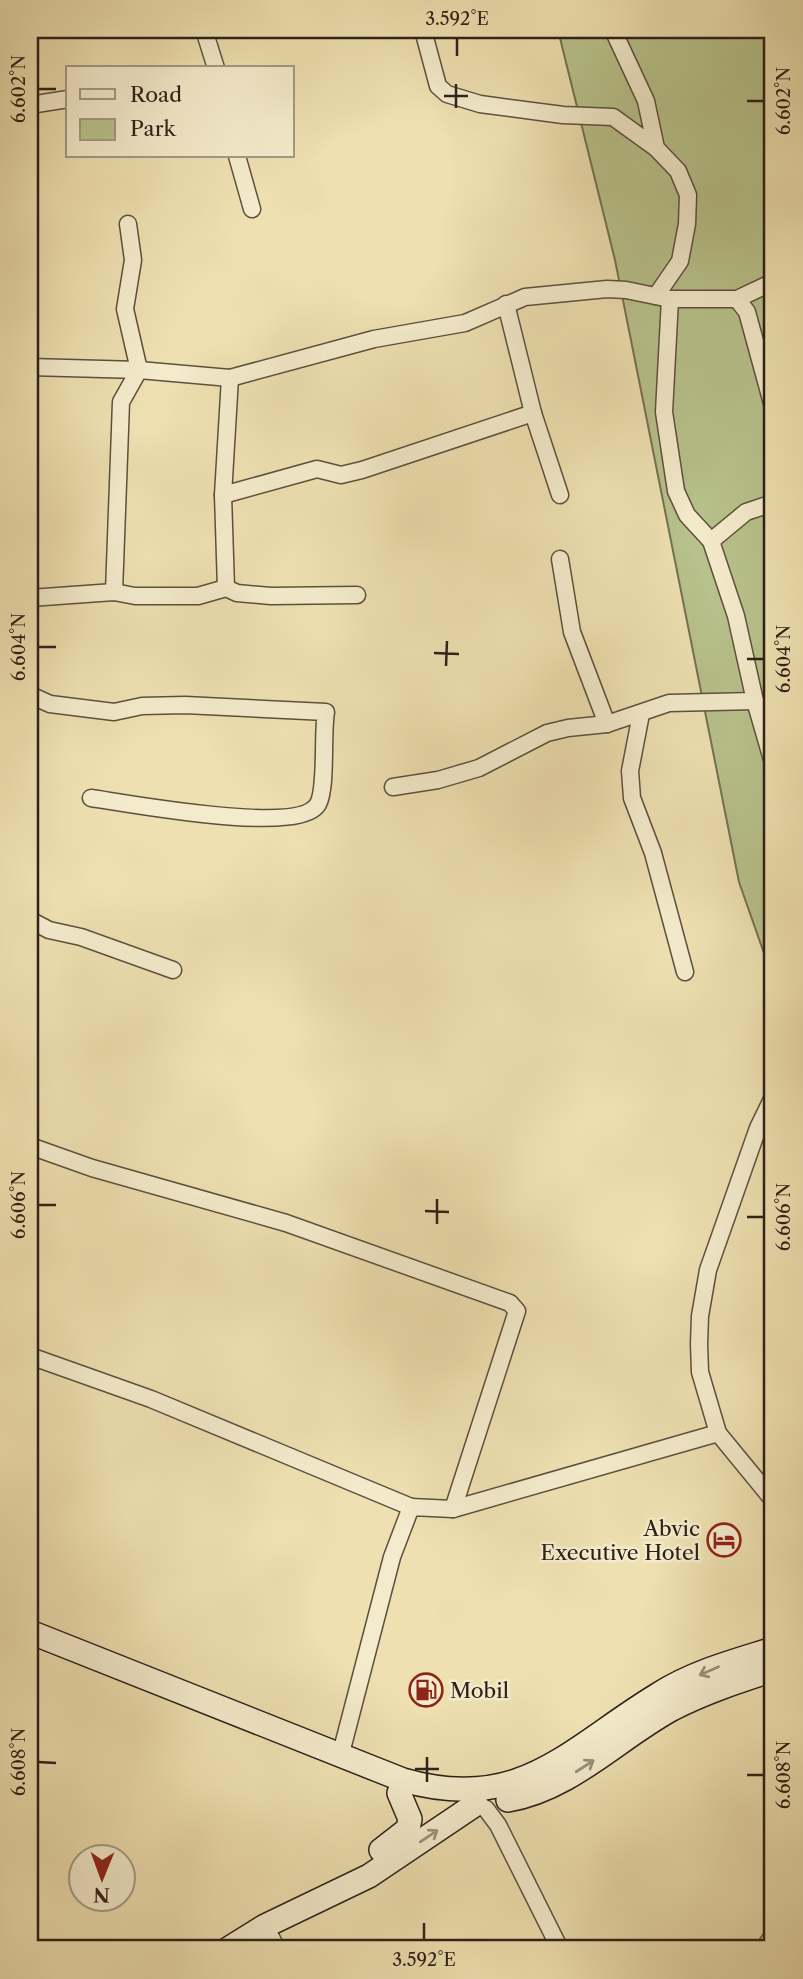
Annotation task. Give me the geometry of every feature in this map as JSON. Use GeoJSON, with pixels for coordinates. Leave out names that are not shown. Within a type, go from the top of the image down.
{"type":"FeatureCollection","features":[{"type":"Feature","properties":{"kind":"main road"},"geometry":{"type":"LineString","coordinates":[[30,1632],[419,1784],[477,1790],[512,1784],[547,1770],[575,1753],[608,1726],[662,1692],[718,1666],[773,1649]]}},
{"type":"Feature","properties":{"kind":"main road"},"geometry":{"type":"LineString","coordinates":[[30,1647],[399,1793],[435,1801],[476,1804],[512,1800],[553,1786],[672,1710],[724,1685],[773,1670]]}},
{"type":"Feature","properties":{"kind":"main road"},"geometry":{"type":"LineString","coordinates":[[328,1894],[354,1868],[408,1829],[410,1819],[399,1793]]}},
{"type":"Feature","properties":{"kind":"main road"},"geometry":{"type":"LineString","coordinates":[[228,1949],[265,1926],[369,1876],[476,1804]]}},
{"type":"Feature","properties":{"kind":"street"},"geometry":{"type":"LineString","coordinates":[[204,30],[215,66]]}},
{"type":"Feature","properties":{"kind":"street"},"geometry":{"type":"LineString","coordinates":[[423,30],[438,86],[447,93],[494,106],[563,115],[614,117],[656,148],[678,171],[688,195],[687,224],[680,261],[663,298],[664,412],[672,471],[676,491],[687,515],[711,541],[736,616],[755,701],[773,762]]}},
{"type":"Feature","properties":{"kind":"street"},"geometry":{"type":"LineString","coordinates":[[613,30],[646,101],[656,148]]}},
{"type":"Feature","properties":{"kind":"street"},"geometry":{"type":"LineString","coordinates":[[30,105],[66,99]]}},
{"type":"Feature","properties":{"kind":"street"},"geometry":{"type":"LineString","coordinates":[[238,158],[252,209]]}},
{"type":"Feature","properties":{"kind":"street"},"geometry":{"type":"LineString","coordinates":[[114,592],[121,402],[139,370],[125,309],[133,260],[128,224]]}},
{"type":"Feature","properties":{"kind":"street"},"geometry":{"type":"LineString","coordinates":[[30,367],[139,370],[230,378],[374,339],[465,323],[525,297],[607,289],[663,298],[737,299],[773,282]]}},
{"type":"Feature","properties":{"kind":"street"},"geometry":{"type":"LineString","coordinates":[[737,299],[747,312],[773,407]]}},
{"type":"Feature","properties":{"kind":"street"},"geometry":{"type":"LineString","coordinates":[[506,304],[533,412],[560,495]]}},
{"type":"Feature","properties":{"kind":"street"},"geometry":{"type":"LineString","coordinates":[[226,588],[223,495],[230,378]]}},
{"type":"Feature","properties":{"kind":"street"},"geometry":{"type":"LineString","coordinates":[[223,495],[317,469],[341,475],[362,470],[533,412]]}},
{"type":"Feature","properties":{"kind":"street"},"geometry":{"type":"LineString","coordinates":[[711,541],[746,512],[773,503]]}},
{"type":"Feature","properties":{"kind":"street"},"geometry":{"type":"LineString","coordinates":[[560,559],[572,632],[607,724]]}},
{"type":"Feature","properties":{"kind":"street"},"geometry":{"type":"LineString","coordinates":[[30,598],[114,592],[135,596],[198,596],[226,588],[237,593],[271,596],[357,595]]}},
{"type":"Feature","properties":{"kind":"street"},"geometry":{"type":"LineString","coordinates":[[30,695],[50,704],[114,712],[142,706],[185,705],[326,712],[321,791],[318,804],[311,810],[273,819],[244,820],[91,798]]}},
{"type":"Feature","properties":{"kind":"street"},"geometry":{"type":"LineString","coordinates":[[393,787],[438,780],[479,768],[547,733],[607,724],[669,703],[755,701]]}},
{"type":"Feature","properties":{"kind":"street"},"geometry":{"type":"LineString","coordinates":[[641,714],[630,771],[632,798],[653,853],[685,972]]}},
{"type":"Feature","properties":{"kind":"street"},"geometry":{"type":"LineString","coordinates":[[30,920],[49,930],[81,937],[173,970]]}},
{"type":"Feature","properties":{"kind":"street"},"geometry":{"type":"LineString","coordinates":[[773,1097],[758,1128],[708,1270],[700,1316],[700,1372],[718,1433],[773,1500]]}},
{"type":"Feature","properties":{"kind":"street"},"geometry":{"type":"LineString","coordinates":[[30,1146],[92,1168],[286,1223],[510,1303],[517,1311],[514,1323],[453,1509]]}},
{"type":"Feature","properties":{"kind":"street"},"geometry":{"type":"LineString","coordinates":[[30,1356],[151,1399],[411,1507],[453,1509],[718,1433]]}},
{"type":"Feature","properties":{"kind":"street"},"geometry":{"type":"LineString","coordinates":[[341,1753],[392,1558],[411,1507]]}},
{"type":"Feature","properties":{"kind":"street"},"geometry":{"type":"LineString","coordinates":[[476,1804],[486,1809],[498,1825],[560,1949]]}},
{"type":"Feature","properties":{"kind":"street"},"geometry":{"type":"LineString","coordinates":[[265,1926],[277,1949]]}},
{"type":"Feature","properties":{"kind":"street"},"geometry":{"type":"LineString","coordinates":[[764,1949],[773,1936]]}},
{"type":"Feature","properties":{"kind":"green space"},"geometry":{"type":"Polygon","coordinates":[[[558,30],[773,30],[773,979],[739,882],[615,260],[558,30]]]}},
{"type":"Feature","properties":{"kind":"place","name":"Abvic Executive Hotel"},"geometry":{"type":"Point","coordinates":[724,1540]}},
{"type":"Feature","properties":{"kind":"place","name":"Mobil"},"geometry":{"type":"Point","coordinates":[426,1690]}}]}
